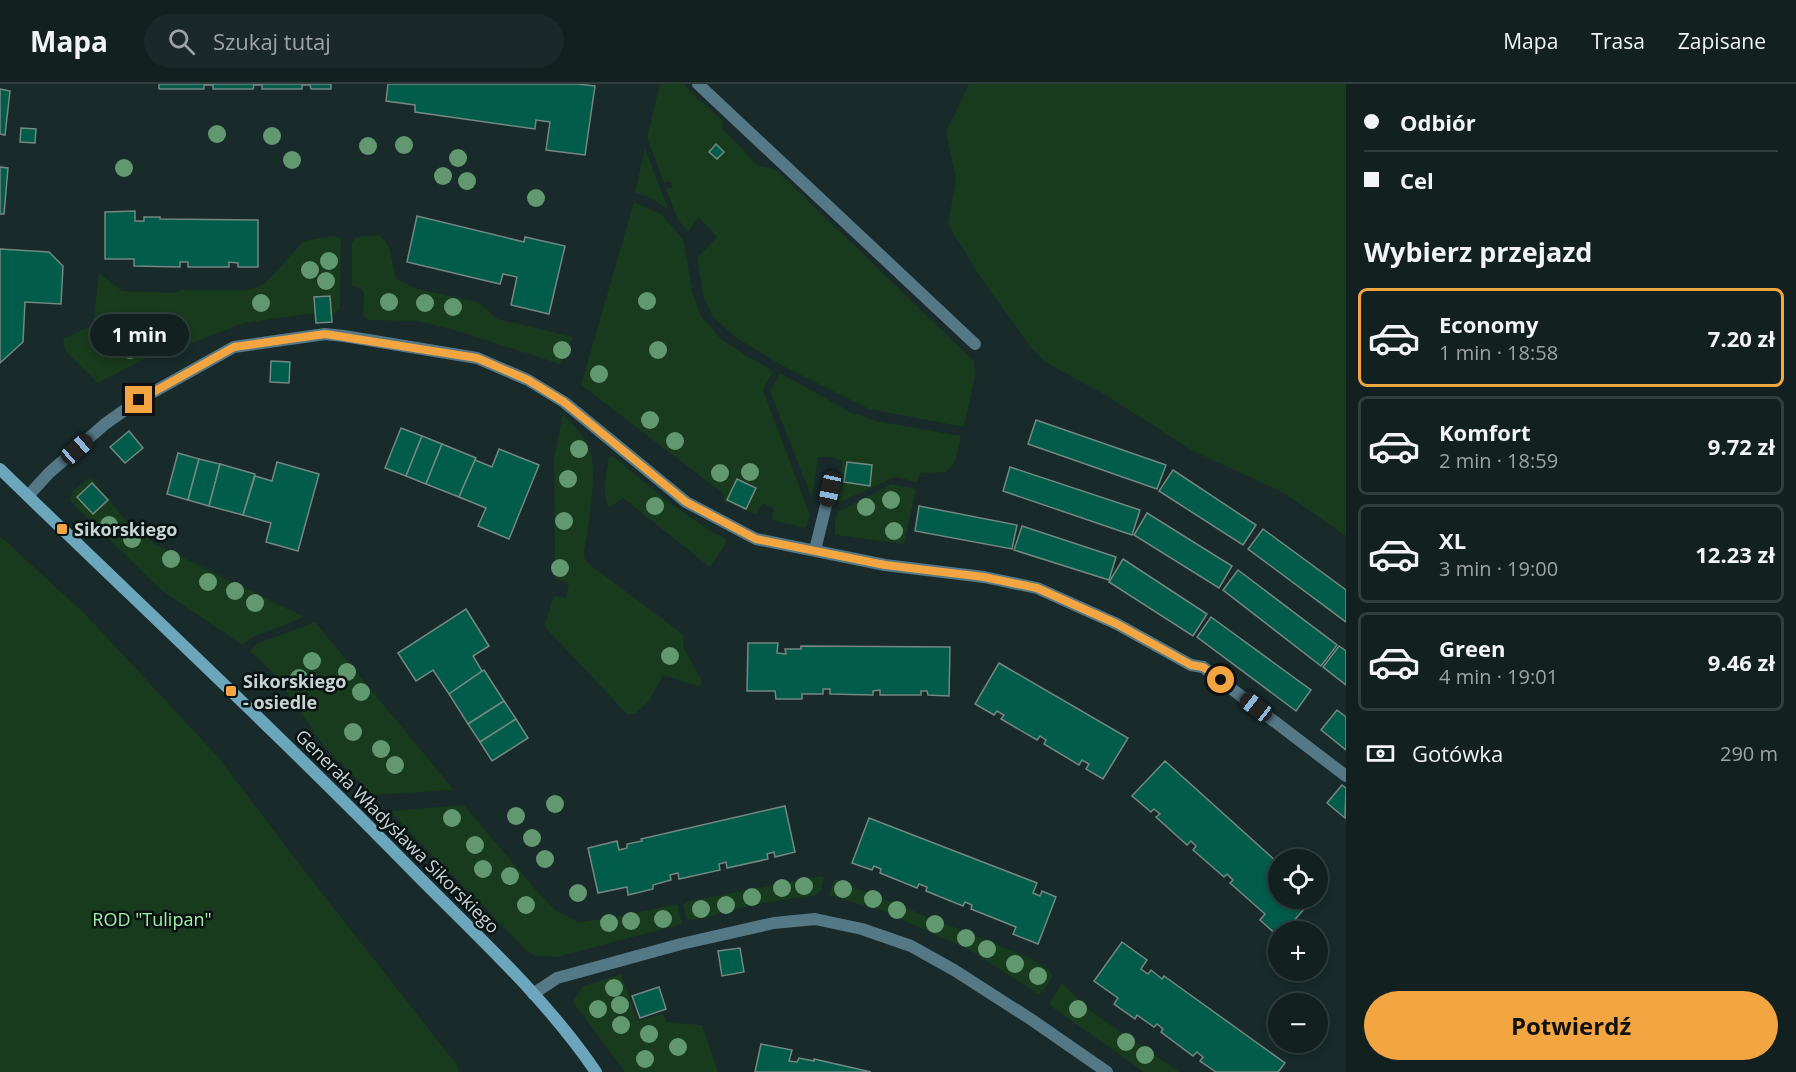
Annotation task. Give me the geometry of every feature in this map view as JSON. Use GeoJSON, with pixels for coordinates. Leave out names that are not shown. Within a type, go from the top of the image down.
{"type":"FeatureCollection","features":[{"type":"Feature","properties":{"kind":"street"},"geometry":{"type":"LineString","coordinates":[[698,84],[975,344]]}},
{"type":"Feature","properties":{"kind":"street"},"geometry":{"type":"LineString","coordinates":[[28,496],[49,473],[105,424],[139,400],[234,347],[325,334],[477,358],[528,380],[564,402],[686,502],[756,539],[885,565],[984,577],[1037,588],[1117,624],[1191,665],[1203,667],[1346,776]]}},
{"type":"Feature","properties":{"kind":"street","name":"Generała Władysława Sikorskiego"},"geometry":{"type":"LineString","coordinates":[[0,469],[359,815],[533,993],[578,1046],[596,1072]]}},
{"type":"Feature","properties":{"kind":"street"},"geometry":{"type":"LineString","coordinates":[[815,550],[830,489]]}},
{"type":"Feature","properties":{"kind":"street"},"geometry":{"type":"LineString","coordinates":[[533,993],[557,978],[681,945],[774,923],[819,920],[862,929],[910,946],[954,970],[1107,1072]]}},
{"type":"Feature","properties":{"kind":"green space"},"geometry":{"type":"Polygon","coordinates":[[[660,84],[683,84],[722,120],[723,129],[758,166],[775,169],[974,361],[975,376],[964,427],[869,409],[781,365],[735,337],[713,317],[704,299],[697,258],[717,237],[698,217],[688,232],[677,218],[666,188],[673,188],[670,181],[664,183],[647,137],[660,84]]]}},
{"type":"Feature","properties":{"kind":"green space"},"geometry":{"type":"Polygon","coordinates":[[[969,84],[1346,84],[1346,536],[1284,493],[1193,451],[1107,396],[1045,362],[1032,349],[978,274],[948,224],[956,180],[946,132],[969,84]]]}},
{"type":"Feature","properties":{"kind":"green space"},"geometry":{"type":"Polygon","coordinates":[[[645,148],[668,209],[635,192],[645,148]]]}},
{"type":"Feature","properties":{"kind":"green space"},"geometry":{"type":"Polygon","coordinates":[[[634,202],[661,214],[683,239],[693,294],[701,316],[720,338],[773,371],[763,390],[810,515],[805,528],[772,520],[774,508],[762,503],[756,515],[724,501],[724,494],[581,385],[634,202]]]}},
{"type":"Feature","properties":{"kind":"green space"},"geometry":{"type":"Polygon","coordinates":[[[380,235],[389,247],[396,279],[414,288],[478,302],[497,319],[573,337],[560,364],[451,329],[416,321],[368,320],[363,317],[364,292],[352,286],[352,243],[356,237],[380,235]]]}},
{"type":"Feature","properties":{"kind":"green space"},"geometry":{"type":"Polygon","coordinates":[[[333,236],[341,238],[340,310],[334,314],[308,314],[244,323],[167,353],[160,351],[98,383],[65,351],[63,339],[91,326],[99,273],[122,291],[171,293],[182,290],[246,290],[264,284],[304,241],[333,236]]]}},
{"type":"Feature","properties":{"kind":"green space"},"geometry":{"type":"Polygon","coordinates":[[[780,373],[850,412],[876,421],[961,436],[955,462],[946,472],[920,473],[917,482],[895,477],[838,503],[842,461],[829,457],[818,457],[812,498],[770,392],[780,373]]]}},
{"type":"Feature","properties":{"kind":"green space"},"geometry":{"type":"Polygon","coordinates":[[[563,414],[585,440],[592,460],[593,486],[584,552],[585,561],[684,635],[683,646],[702,682],[700,687],[663,675],[649,701],[634,714],[627,714],[544,626],[554,596],[566,598],[569,583],[555,579],[554,458],[563,414]]]}},
{"type":"Feature","properties":{"kind":"green space"},"geometry":{"type":"Polygon","coordinates":[[[613,456],[663,498],[715,534],[724,537],[725,545],[710,567],[623,498],[609,508],[605,497],[605,483],[609,457],[613,456]]]}},
{"type":"Feature","properties":{"kind":"green space"},"geometry":{"type":"Polygon","coordinates":[[[90,477],[124,518],[155,544],[304,617],[253,637],[242,645],[161,590],[71,502],[73,491],[90,477]]]}},
{"type":"Feature","properties":{"kind":"green space"},"geometry":{"type":"Polygon","coordinates":[[[891,484],[916,489],[904,544],[835,535],[835,518],[839,511],[891,484]]]}},
{"type":"Feature","properties":{"kind":"green space","name":"ROD \"Tulipan\""},"geometry":{"type":"Polygon","coordinates":[[[0,536],[86,615],[219,758],[457,1065],[459,1072],[0,1072],[0,536]]]}},
{"type":"Feature","properties":{"kind":"green space"},"geometry":{"type":"Polygon","coordinates":[[[315,622],[454,790],[373,795],[325,748],[276,676],[250,651],[258,643],[315,622]]]}},
{"type":"Feature","properties":{"kind":"green space"},"geometry":{"type":"Polygon","coordinates":[[[464,805],[556,911],[578,922],[612,918],[677,904],[682,924],[557,957],[536,956],[527,951],[389,811],[464,805]]]}},
{"type":"Feature","properties":{"kind":"green space"},"geometry":{"type":"Polygon","coordinates":[[[824,877],[821,890],[815,896],[753,905],[693,920],[687,919],[683,906],[686,902],[824,877]]]}},
{"type":"Feature","properties":{"kind":"green space"},"geometry":{"type":"Polygon","coordinates":[[[834,879],[1032,959],[1052,973],[1052,977],[1043,992],[1038,994],[970,950],[885,912],[829,895],[834,879]]]}},
{"type":"Feature","properties":{"kind":"green space"},"geometry":{"type":"Polygon","coordinates":[[[621,974],[638,1021],[663,1014],[666,1022],[702,1025],[718,1072],[625,1072],[573,1002],[582,987],[621,974]]]}},
{"type":"Feature","properties":{"kind":"green space"},"geometry":{"type":"Polygon","coordinates":[[[1062,983],[1091,1011],[1179,1072],[1144,1072],[1052,1007],[1050,1003],[1062,983]]]}},
{"type":"Feature","properties":{"kind":"building"},"geometry":{"type":"Polygon","coordinates":[[[159,84],[331,84],[331,89],[311,89],[310,85],[302,85],[302,89],[262,89],[262,85],[254,85],[253,89],[213,89],[213,85],[204,85],[204,89],[159,89],[159,84]]]}},
{"type":"Feature","properties":{"kind":"building"},"geometry":{"type":"Polygon","coordinates":[[[388,84],[577,84],[595,86],[585,155],[546,150],[550,122],[536,120],[535,129],[415,112],[415,105],[386,101],[388,84]]]}},
{"type":"Feature","properties":{"kind":"building"},"geometry":{"type":"Polygon","coordinates":[[[0,89],[10,91],[5,135],[0,134],[0,89]]]}},
{"type":"Feature","properties":{"kind":"building"},"geometry":{"type":"Polygon","coordinates":[[[21,128],[36,129],[35,143],[20,142],[21,128]]]}},
{"type":"Feature","properties":{"kind":"building"},"geometry":{"type":"Polygon","coordinates":[[[716,144],[724,152],[717,159],[709,152],[716,144]]]}},
{"type":"Feature","properties":{"kind":"building"},"geometry":{"type":"Polygon","coordinates":[[[0,167],[8,168],[4,214],[0,214],[0,167]]]}},
{"type":"Feature","properties":{"kind":"building"},"geometry":{"type":"Polygon","coordinates":[[[135,211],[135,221],[144,221],[144,217],[258,220],[258,267],[238,267],[238,263],[229,262],[229,267],[188,267],[188,262],[180,262],[180,267],[134,266],[134,259],[105,259],[105,212],[135,211]]]}},
{"type":"Feature","properties":{"kind":"building"},"geometry":{"type":"Polygon","coordinates":[[[417,216],[524,242],[525,237],[565,246],[549,314],[511,305],[517,277],[503,274],[500,284],[407,262],[417,216]]]}},
{"type":"Feature","properties":{"kind":"building"},"geometry":{"type":"Polygon","coordinates":[[[0,249],[49,252],[63,266],[61,304],[25,302],[23,342],[0,363],[0,249]]]}},
{"type":"Feature","properties":{"kind":"building"},"geometry":{"type":"Polygon","coordinates":[[[330,296],[332,322],[316,323],[314,297],[330,296]]]}},
{"type":"Feature","properties":{"kind":"building"},"geometry":{"type":"Polygon","coordinates":[[[271,361],[290,362],[289,383],[270,382],[271,361]]]}},
{"type":"Feature","properties":{"kind":"building"},"geometry":{"type":"Polygon","coordinates":[[[1036,420],[1166,465],[1157,489],[1028,444],[1036,420]]]}},
{"type":"Feature","properties":{"kind":"building"},"geometry":{"type":"Polygon","coordinates":[[[401,428],[422,436],[406,476],[385,468],[401,428]]]}},
{"type":"Feature","properties":{"kind":"building"},"geometry":{"type":"Polygon","coordinates":[[[129,431],[143,448],[125,463],[110,447],[129,431]]]}},
{"type":"Feature","properties":{"kind":"building"},"geometry":{"type":"Polygon","coordinates":[[[422,436],[442,444],[426,484],[406,476],[422,436]]]}},
{"type":"Feature","properties":{"kind":"building"},"geometry":{"type":"Polygon","coordinates":[[[442,444],[476,458],[459,497],[426,484],[442,444]]]}},
{"type":"Feature","properties":{"kind":"building"},"geometry":{"type":"Polygon","coordinates":[[[499,449],[539,465],[509,539],[478,526],[486,508],[459,497],[475,460],[492,467],[499,449]]]}},
{"type":"Feature","properties":{"kind":"building"},"geometry":{"type":"Polygon","coordinates":[[[178,453],[199,459],[188,500],[167,494],[178,453]]]}},
{"type":"Feature","properties":{"kind":"building"},"geometry":{"type":"Polygon","coordinates":[[[199,459],[220,464],[209,506],[188,500],[199,459]]]}},
{"type":"Feature","properties":{"kind":"building"},"geometry":{"type":"Polygon","coordinates":[[[277,462],[319,474],[298,551],[266,542],[271,523],[243,515],[255,476],[272,481],[277,462]]]}},
{"type":"Feature","properties":{"kind":"building"},"geometry":{"type":"Polygon","coordinates":[[[847,462],[872,465],[870,486],[844,482],[847,462]]]}},
{"type":"Feature","properties":{"kind":"building"},"geometry":{"type":"Polygon","coordinates":[[[220,464],[255,474],[243,515],[209,506],[220,464]]]}},
{"type":"Feature","properties":{"kind":"building"},"geometry":{"type":"Polygon","coordinates":[[[1010,467],[1140,510],[1132,535],[1003,491],[1010,467]]]}},
{"type":"Feature","properties":{"kind":"building"},"geometry":{"type":"Polygon","coordinates":[[[1173,470],[1256,525],[1243,545],[1159,491],[1173,470]]]}},
{"type":"Feature","properties":{"kind":"building"},"geometry":{"type":"Polygon","coordinates":[[[737,479],[756,488],[746,509],[727,500],[737,479]]]}},
{"type":"Feature","properties":{"kind":"building"},"geometry":{"type":"Polygon","coordinates":[[[92,483],[108,500],[93,514],[77,497],[92,483]]]}},
{"type":"Feature","properties":{"kind":"building"},"geometry":{"type":"Polygon","coordinates":[[[919,506],[1017,525],[1012,549],[915,531],[919,506]]]}},
{"type":"Feature","properties":{"kind":"building"},"geometry":{"type":"Polygon","coordinates":[[[1147,513],[1232,566],[1219,588],[1134,535],[1147,513]]]}},
{"type":"Feature","properties":{"kind":"building"},"geometry":{"type":"Polygon","coordinates":[[[1022,526],[1116,557],[1109,580],[1014,550],[1022,526]]]}},
{"type":"Feature","properties":{"kind":"building"},"geometry":{"type":"Polygon","coordinates":[[[1263,529],[1346,590],[1346,622],[1248,549],[1263,529]]]}},
{"type":"Feature","properties":{"kind":"building"},"geometry":{"type":"Polygon","coordinates":[[[1123,559],[1207,614],[1193,636],[1109,582],[1123,559]]]}},
{"type":"Feature","properties":{"kind":"building"},"geometry":{"type":"Polygon","coordinates":[[[1238,570],[1337,645],[1321,666],[1223,590],[1238,570]]]}},
{"type":"Feature","properties":{"kind":"building"},"geometry":{"type":"Polygon","coordinates":[[[466,609],[489,646],[473,656],[482,671],[449,694],[433,670],[416,681],[398,653],[466,609]]]}},
{"type":"Feature","properties":{"kind":"building"},"geometry":{"type":"Polygon","coordinates":[[[1211,617],[1311,690],[1296,711],[1197,637],[1211,617]]]}},
{"type":"Feature","properties":{"kind":"building"},"geometry":{"type":"Polygon","coordinates":[[[748,643],[778,643],[777,653],[786,654],[785,649],[801,649],[801,646],[950,647],[949,696],[928,695],[927,691],[921,691],[921,695],[880,695],[880,690],[873,691],[873,695],[830,694],[830,689],[823,689],[823,694],[802,694],[802,699],[776,699],[775,691],[747,691],[748,643]]]}},
{"type":"Feature","properties":{"kind":"building"},"geometry":{"type":"Polygon","coordinates":[[[1339,646],[1346,651],[1346,685],[1323,667],[1339,646]]]}},
{"type":"Feature","properties":{"kind":"building"},"geometry":{"type":"Polygon","coordinates":[[[999,663],[1128,738],[1103,779],[1086,769],[1089,764],[1082,760],[1079,765],[1044,744],[1046,740],[1040,736],[1037,740],[1001,719],[1004,715],[997,711],[994,715],[975,704],[999,663]]]}},
{"type":"Feature","properties":{"kind":"building"},"geometry":{"type":"Polygon","coordinates":[[[484,670],[504,701],[468,724],[449,694],[484,670]]]}},
{"type":"Feature","properties":{"kind":"building"},"geometry":{"type":"Polygon","coordinates":[[[504,701],[516,719],[480,742],[468,724],[504,701]]]}},
{"type":"Feature","properties":{"kind":"building"},"geometry":{"type":"Polygon","coordinates":[[[1337,710],[1346,717],[1346,750],[1321,730],[1337,710]]]}},
{"type":"Feature","properties":{"kind":"building"},"geometry":{"type":"Polygon","coordinates":[[[516,719],[528,738],[492,761],[480,742],[516,719]]]}},
{"type":"Feature","properties":{"kind":"building"},"geometry":{"type":"Polygon","coordinates":[[[1165,761],[1268,854],[1268,909],[1304,909],[1294,921],[1268,921],[1268,927],[1260,920],[1265,914],[1230,883],[1233,880],[1227,874],[1224,877],[1193,850],[1196,846],[1191,841],[1187,845],[1156,817],[1160,814],[1154,809],[1151,812],[1132,796],[1165,761]]]}},
{"type":"Feature","properties":{"kind":"building"},"geometry":{"type":"Polygon","coordinates":[[[1342,785],[1346,788],[1345,818],[1327,803],[1342,785]]]}},
{"type":"Feature","properties":{"kind":"building"},"geometry":{"type":"Polygon","coordinates":[[[785,806],[795,852],[775,857],[774,852],[767,854],[768,859],[727,868],[726,862],[719,864],[720,870],[679,879],[678,873],[670,875],[671,880],[653,885],[653,889],[628,895],[627,887],[598,893],[588,848],[617,841],[619,850],[627,848],[627,844],[642,841],[641,839],[785,806]]]}},
{"type":"Feature","properties":{"kind":"building"},"geometry":{"type":"Polygon","coordinates":[[[869,818],[1037,883],[1033,893],[1040,896],[1042,891],[1056,897],[1038,944],[1013,934],[1016,927],[971,909],[972,905],[965,902],[963,906],[926,891],[927,887],[919,884],[917,888],[880,873],[881,869],[874,866],[872,870],[852,863],[869,818]]]}},
{"type":"Feature","properties":{"kind":"building"},"geometry":{"type":"Polygon","coordinates":[[[1122,942],[1147,960],[1141,969],[1148,974],[1151,970],[1162,979],[1164,976],[1268,1053],[1285,1063],[1278,1072],[1216,1072],[1200,1061],[1203,1057],[1197,1052],[1193,1056],[1161,1032],[1163,1029],[1157,1024],[1154,1027],[1137,1015],[1135,1019],[1114,1004],[1118,998],[1094,981],[1122,942]]]}},
{"type":"Feature","properties":{"kind":"building"},"geometry":{"type":"Polygon","coordinates":[[[740,948],[744,972],[722,976],[718,951],[740,948]]]}},
{"type":"Feature","properties":{"kind":"building"},"geometry":{"type":"Polygon","coordinates":[[[659,987],[666,1009],[640,1018],[632,996],[659,987]]]}},
{"type":"Feature","properties":{"kind":"building"},"geometry":{"type":"Polygon","coordinates":[[[761,1044],[792,1050],[789,1061],[797,1062],[799,1058],[814,1061],[814,1059],[871,1072],[755,1072],[761,1044]]]}},
{"type":"Feature","properties":{"kind":"place","name":"Sikorskiego"},"geometry":{"type":"Point","coordinates":[62,529]}},
{"type":"Feature","properties":{"kind":"place","name":"Sikorskiego - osiedle"},"geometry":{"type":"Point","coordinates":[231,691]}},
{"type":"Feature","properties":{"kind":"route"},"geometry":{"type":"LineString","coordinates":[[139,400],[234,347],[325,334],[477,358],[528,380],[564,402],[686,502],[756,539],[885,565],[984,577],[1037,588],[1117,624],[1191,665],[1203,667],[1221,680]]}}]}
